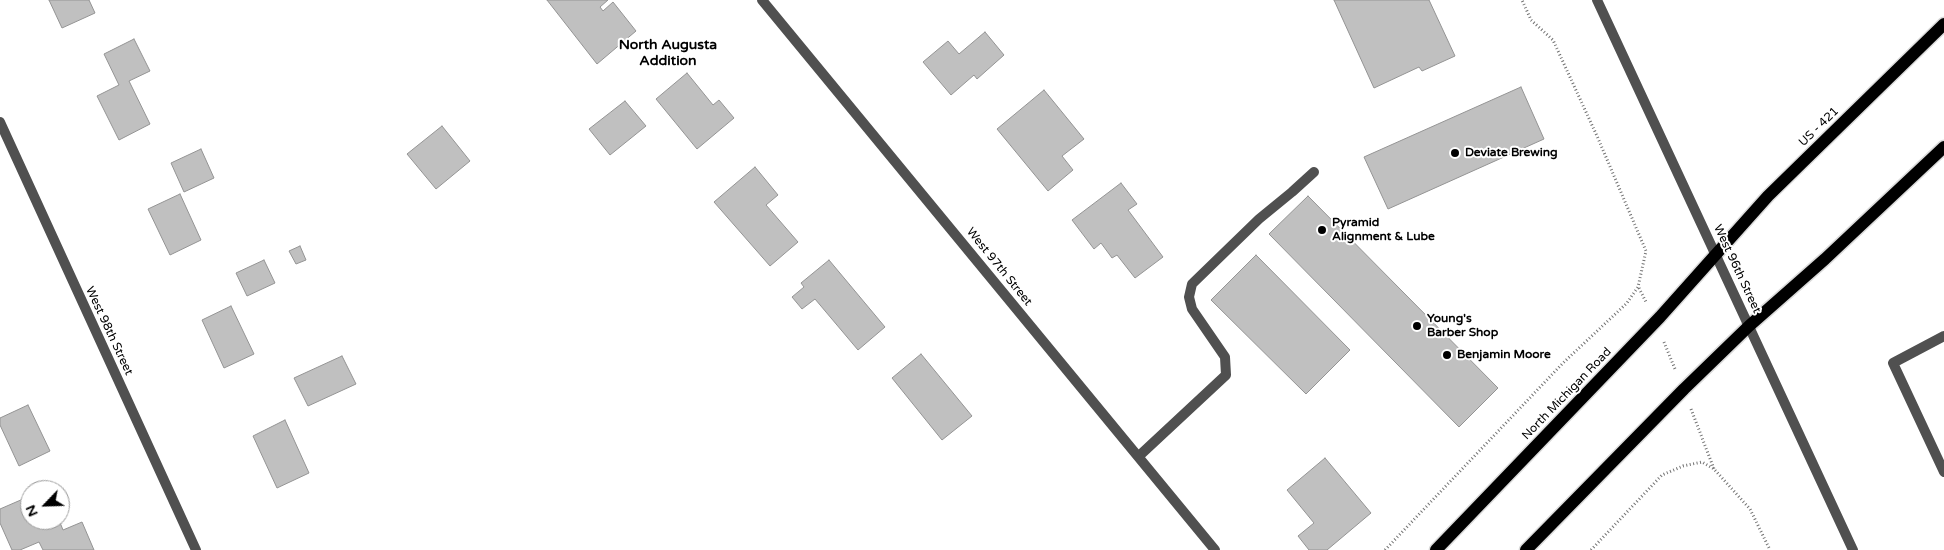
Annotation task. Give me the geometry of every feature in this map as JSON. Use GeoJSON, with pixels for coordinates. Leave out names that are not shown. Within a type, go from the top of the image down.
{"type":"FeatureCollection","features":[{"type":"Feature","properties":{"kind":"main road","name":"US - 421"},"geometry":{"type":"LineString","coordinates":[[1717,255],[1768,196],[1944,24]]}},
{"type":"Feature","properties":{"kind":"main road"},"geometry":{"type":"LineString","coordinates":[[1526,550],[1670,402],[1749,326],[1825,259],[1944,147]]}},
{"type":"Feature","properties":{"kind":"main road","name":"North Michigan Road"},"geometry":{"type":"LineString","coordinates":[[1436,550],[1717,255]]}},
{"type":"Feature","properties":{"kind":"street","name":"West 97th Street"},"geometry":{"type":"LineString","coordinates":[[762,0],[1215,550]]}},
{"type":"Feature","properties":{"kind":"street","name":"West 96th Street"},"geometry":{"type":"LineString","coordinates":[[1597,0],[1853,550]]}},
{"type":"Feature","properties":{"kind":"street","name":"West 98th Street"},"geometry":{"type":"LineString","coordinates":[[0,122],[196,550]]}},
{"type":"Feature","properties":{"kind":"street"},"geometry":{"type":"LineString","coordinates":[[1139,456],[1226,375],[1225,358],[1192,309],[1189,297],[1192,284],[1259,219],[1314,172]]}},
{"type":"Feature","properties":{"kind":"street"},"geometry":{"type":"LineString","coordinates":[[1944,336],[1893,363],[1944,472]]}},
{"type":"Feature","properties":{"kind":"path"},"geometry":{"type":"LineString","coordinates":[[1385,550],[1563,363],[1627,303],[1638,287],[1646,251],[1597,136],[1553,40],[1531,20],[1522,0]]}},
{"type":"Feature","properties":{"kind":"path"},"geometry":{"type":"LineString","coordinates":[[1591,550],[1662,475],[1683,466],[1702,462],[1714,469],[1750,510],[1770,550]]}},
{"type":"Feature","properties":{"kind":"building"},"geometry":{"type":"Polygon","coordinates":[[[49,0],[89,0],[95,13],[62,28],[49,0]]]}},
{"type":"Feature","properties":{"kind":"building"},"geometry":{"type":"Polygon","coordinates":[[[547,0],[608,0],[600,7],[603,11],[613,2],[636,31],[597,64],[547,0]]]}},
{"type":"Feature","properties":{"kind":"building"},"geometry":{"type":"Polygon","coordinates":[[[1334,0],[1429,0],[1455,56],[1422,71],[1419,67],[1374,88],[1334,0]]]}},
{"type":"Feature","properties":{"kind":"building"},"geometry":{"type":"Polygon","coordinates":[[[985,32],[1004,55],[977,79],[974,75],[951,95],[923,62],[948,41],[959,54],[985,32]]]}},
{"type":"Feature","properties":{"kind":"building"},"geometry":{"type":"Polygon","coordinates":[[[134,39],[150,71],[129,81],[150,124],[119,140],[97,96],[119,85],[104,54],[134,39]]]}},
{"type":"Feature","properties":{"kind":"building"},"geometry":{"type":"Polygon","coordinates":[[[687,73],[713,105],[719,100],[734,118],[697,149],[656,99],[687,73]]]}},
{"type":"Feature","properties":{"kind":"building"},"geometry":{"type":"Polygon","coordinates":[[[1521,87],[1544,139],[1388,209],[1364,157],[1521,87]]]}},
{"type":"Feature","properties":{"kind":"building"},"geometry":{"type":"Polygon","coordinates":[[[1044,90],[1084,139],[1062,156],[1073,170],[1048,191],[997,129],[1044,90]]]}},
{"type":"Feature","properties":{"kind":"building"},"geometry":{"type":"Polygon","coordinates":[[[625,101],[646,126],[610,155],[589,129],[625,101]]]}},
{"type":"Feature","properties":{"kind":"building"},"geometry":{"type":"Polygon","coordinates":[[[442,126],[470,161],[436,189],[407,154],[442,126]]]}},
{"type":"Feature","properties":{"kind":"building"},"geometry":{"type":"Polygon","coordinates":[[[201,149],[214,178],[184,192],[171,163],[201,149]]]}},
{"type":"Feature","properties":{"kind":"building"},"geometry":{"type":"Polygon","coordinates":[[[755,167],[778,195],[766,205],[798,242],[770,266],[714,202],[755,167]]]}},
{"type":"Feature","properties":{"kind":"building"},"geometry":{"type":"Polygon","coordinates":[[[1121,183],[1137,204],[1128,210],[1163,257],[1135,278],[1117,255],[1112,258],[1101,243],[1094,249],[1072,220],[1121,183]]]}},
{"type":"Feature","properties":{"kind":"building"},"geometry":{"type":"Polygon","coordinates":[[[180,194],[201,240],[170,255],[148,209],[180,194]]]}},
{"type":"Feature","properties":{"kind":"building"},"geometry":{"type":"Polygon","coordinates":[[[1308,196],[1498,388],[1459,427],[1269,234],[1308,196]]]}},
{"type":"Feature","properties":{"kind":"building"},"geometry":{"type":"Polygon","coordinates":[[[300,246],[306,260],[296,264],[289,251],[300,246]]]}},
{"type":"Feature","properties":{"kind":"building"},"geometry":{"type":"Polygon","coordinates":[[[1256,255],[1350,350],[1306,394],[1211,300],[1256,255]]]}},
{"type":"Feature","properties":{"kind":"building"},"geometry":{"type":"Polygon","coordinates":[[[264,260],[275,283],[247,296],[236,273],[264,260]]]}},
{"type":"Feature","properties":{"kind":"building"},"geometry":{"type":"Polygon","coordinates":[[[829,260],[885,327],[858,350],[815,299],[802,309],[792,297],[804,287],[801,283],[829,260]]]}},
{"type":"Feature","properties":{"kind":"building"},"geometry":{"type":"Polygon","coordinates":[[[231,306],[254,354],[224,368],[202,320],[231,306]]]}},
{"type":"Feature","properties":{"kind":"building"},"geometry":{"type":"Polygon","coordinates":[[[921,354],[972,416],[942,440],[892,378],[921,354]]]}},
{"type":"Feature","properties":{"kind":"building"},"geometry":{"type":"Polygon","coordinates":[[[342,356],[356,384],[308,406],[294,378],[342,356]]]}},
{"type":"Feature","properties":{"kind":"building"},"geometry":{"type":"Polygon","coordinates":[[[28,405],[50,451],[19,466],[0,425],[0,418],[28,405]]]}},
{"type":"Feature","properties":{"kind":"building"},"geometry":{"type":"Polygon","coordinates":[[[285,420],[309,473],[277,488],[253,436],[285,420]]]}},
{"type":"Feature","properties":{"kind":"building"},"geometry":{"type":"Polygon","coordinates":[[[1325,458],[1371,513],[1327,550],[1309,550],[1298,536],[1314,523],[1287,490],[1325,458]]]}},
{"type":"Feature","properties":{"kind":"building"},"geometry":{"type":"Polygon","coordinates":[[[20,500],[20,530],[70,530],[70,527],[82,522],[94,550],[43,550],[39,542],[20,550],[12,550],[0,523],[0,509],[20,500]]]}},
{"type":"Feature","properties":{"kind":"place","name":"Deviate Brewing"},"geometry":{"type":"Point","coordinates":[1455,153]}},
{"type":"Feature","properties":{"kind":"place","name":"Pyramid Alignment & Lube"},"geometry":{"type":"Point","coordinates":[1322,230]}},
{"type":"Feature","properties":{"kind":"place","name":"Young's Barber Shop"},"geometry":{"type":"Point","coordinates":[1417,326]}},
{"type":"Feature","properties":{"kind":"place","name":"Benjamin Moore"},"geometry":{"type":"Point","coordinates":[1447,355]}},
{"type":"Feature","properties":{"kind":"district","name":"North Augusta Addition"},"geometry":{"type":"Point","coordinates":[668,54]}}]}
